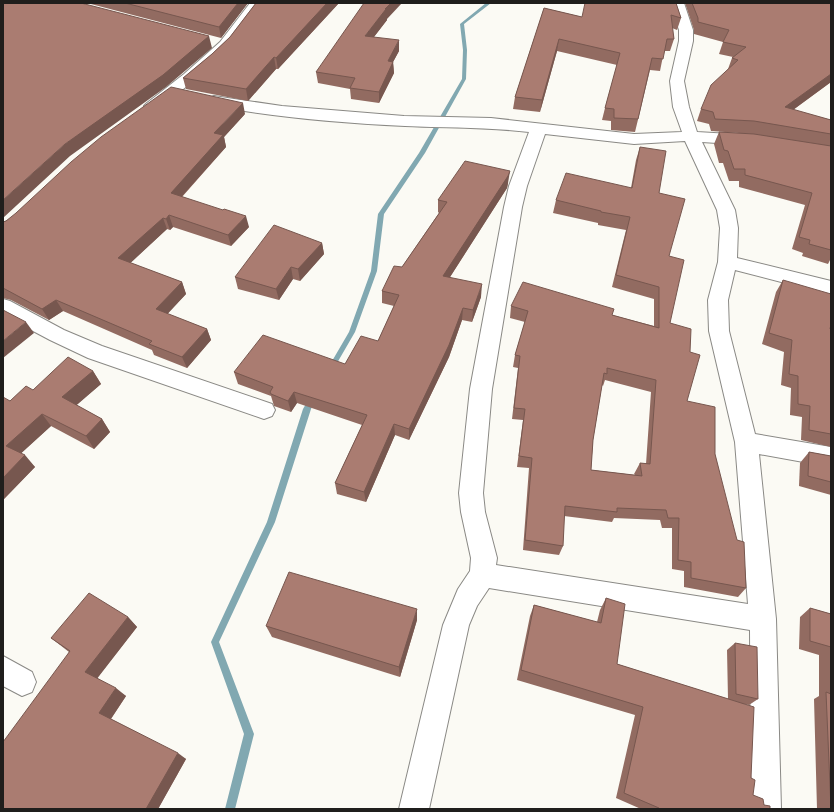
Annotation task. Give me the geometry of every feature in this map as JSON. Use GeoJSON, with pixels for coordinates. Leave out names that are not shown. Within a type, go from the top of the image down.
{"type":"FeatureCollection","features":[{"type":"Feature","properties":{"kind":"street"},"geometry":{"type":"LineString","coordinates":[[139,115],[179,93],[225,45],[250,9],[257,3]]}},
{"type":"Feature","properties":{"kind":"street"},"geometry":{"type":"LineString","coordinates":[[677,3],[686,30],[678,81],[681,107],[691,136],[726,210],[729,228],[727,262],[718,300],[719,331],[746,442],[763,619],[766,809]]}},
{"type":"Feature","properties":{"kind":"street"},"geometry":{"type":"LineString","coordinates":[[210,41],[225,45]]}},
{"type":"Feature","properties":{"kind":"street"},"geometry":{"type":"LineString","coordinates":[[202,98],[268,110],[404,121],[471,122],[634,140],[691,136],[765,142]]}},
{"type":"Feature","properties":{"kind":"street"},"geometry":{"type":"LineString","coordinates":[[414,809],[456,625],[467,598],[483,575],[484,558],[471,493],[481,389],[513,206],[538,130]]}},
{"type":"Feature","properties":{"kind":"street"},"geometry":{"type":"LineString","coordinates":[[727,262],[831,288]]}},
{"type":"Feature","properties":{"kind":"street"},"geometry":{"type":"LineString","coordinates":[[3,306],[57,335],[95,352],[264,410]]}},
{"type":"Feature","properties":{"kind":"street"},"geometry":{"type":"LineString","coordinates":[[746,442],[831,457]]}},
{"type":"Feature","properties":{"kind":"street"},"geometry":{"type":"LineString","coordinates":[[483,575],[763,619]]}},
{"type":"Feature","properties":{"kind":"building"},"geometry":{"type":"Polygon","coordinates":[[[3,3],[81,3],[209,36],[163,75],[65,144],[3,200],[3,3]]]}},
{"type":"Feature","properties":{"kind":"building"},"geometry":{"type":"Polygon","coordinates":[[[125,3],[238,3],[219,27],[125,3]]]}},
{"type":"Feature","properties":{"kind":"building"},"geometry":{"type":"Polygon","coordinates":[[[256,3],[327,3],[276,58],[274,57],[246,89],[183,78],[230,37],[256,3]]]}},
{"type":"Feature","properties":{"kind":"building"},"geometry":{"type":"Polygon","coordinates":[[[364,3],[391,3],[365,36],[399,40],[388,61],[393,62],[379,92],[350,88],[355,78],[316,72],[364,3]]]}},
{"type":"Feature","properties":{"kind":"building"},"geometry":{"type":"Polygon","coordinates":[[[585,3],[676,3],[681,18],[671,15],[674,39],[667,39],[663,59],[652,58],[638,119],[614,118],[614,109],[605,108],[620,53],[559,39],[542,100],[515,97],[544,8],[582,17],[585,3]]]}},
{"type":"Feature","properties":{"kind":"building"},"geometry":{"type":"Polygon","coordinates":[[[692,3],[831,3],[831,74],[785,107],[831,120],[831,134],[754,121],[715,119],[713,112],[701,109],[711,85],[738,60],[732,58],[746,47],[723,42],[729,30],[698,22],[698,18],[692,3]]]}},
{"type":"Feature","properties":{"kind":"building"},"geometry":{"type":"Polygon","coordinates":[[[171,87],[243,103],[214,133],[223,135],[171,193],[246,216],[228,235],[169,215],[166,219],[163,218],[118,258],[182,282],[156,309],[207,329],[182,357],[149,344],[152,341],[56,300],[42,309],[3,288],[3,222],[16,213],[71,162],[101,137],[171,87]]]}},
{"type":"Feature","properties":{"kind":"building"},"geometry":{"type":"Polygon","coordinates":[[[719,132],[754,134],[831,146],[831,250],[809,244],[810,240],[799,237],[812,193],[745,175],[745,169],[734,169],[728,151],[724,150],[719,132]]]}},
{"type":"Feature","properties":{"kind":"building"},"geometry":{"type":"Polygon","coordinates":[[[640,147],[666,151],[659,193],[685,199],[669,256],[684,260],[670,323],[691,329],[690,352],[700,355],[687,401],[715,407],[715,454],[737,540],[744,542],[746,588],[691,578],[691,562],[678,560],[679,518],[668,518],[666,510],[617,508],[617,512],[565,506],[563,546],[525,540],[532,458],[519,456],[525,409],[514,408],[520,356],[515,355],[528,311],[511,306],[523,282],[614,309],[612,315],[659,328],[659,287],[616,275],[630,217],[601,212],[556,200],[566,173],[632,188],[640,147]],[[607,368],[607,374],[604,373],[593,440],[591,470],[642,476],[640,463],[650,464],[656,380],[607,368]]]}},
{"type":"Feature","properties":{"kind":"building"},"geometry":{"type":"Polygon","coordinates":[[[465,161],[510,171],[443,276],[482,284],[473,310],[463,308],[449,345],[409,429],[394,424],[364,492],[335,483],[367,415],[294,392],[288,401],[271,394],[270,392],[273,387],[234,372],[263,335],[345,364],[361,336],[378,341],[399,295],[382,291],[394,266],[402,267],[447,202],[438,200],[465,161]]]}},
{"type":"Feature","properties":{"kind":"building"},"geometry":{"type":"Polygon","coordinates":[[[274,225],[322,243],[298,269],[291,267],[276,289],[235,277],[274,225]]]}},
{"type":"Feature","properties":{"kind":"building"},"geometry":{"type":"Polygon","coordinates":[[[783,280],[831,294],[831,434],[809,430],[810,406],[798,404],[798,376],[789,374],[792,340],[769,333],[783,280]]]}},
{"type":"Feature","properties":{"kind":"building"},"geometry":{"type":"Polygon","coordinates":[[[3,310],[26,322],[3,341],[3,310]]]}},
{"type":"Feature","properties":{"kind":"building"},"geometry":{"type":"Polygon","coordinates":[[[68,357],[93,371],[62,397],[102,419],[86,436],[42,414],[6,446],[25,455],[3,478],[3,397],[10,401],[26,386],[33,390],[68,357]]]}},
{"type":"Feature","properties":{"kind":"building"},"geometry":{"type":"Polygon","coordinates":[[[809,452],[831,456],[831,482],[808,476],[809,452]]]}},
{"type":"Feature","properties":{"kind":"building"},"geometry":{"type":"Polygon","coordinates":[[[289,572],[417,609],[399,667],[266,626],[289,572]]]}},
{"type":"Feature","properties":{"kind":"building"},"geometry":{"type":"Polygon","coordinates":[[[89,593],[128,617],[85,672],[116,688],[99,713],[178,753],[146,809],[3,809],[3,742],[70,651],[51,638],[89,593]]]}},
{"type":"Feature","properties":{"kind":"building"},"geometry":{"type":"Polygon","coordinates":[[[606,598],[625,604],[617,664],[754,707],[751,778],[755,780],[753,795],[763,799],[764,805],[770,806],[770,809],[659,809],[624,793],[643,707],[521,670],[534,605],[601,623],[606,598]]]}},
{"type":"Feature","properties":{"kind":"building"},"geometry":{"type":"Polygon","coordinates":[[[810,608],[831,614],[831,647],[810,641],[810,608]]]}},
{"type":"Feature","properties":{"kind":"building"},"geometry":{"type":"Polygon","coordinates":[[[735,643],[757,647],[758,699],[736,694],[735,643]]]}},
{"type":"Feature","properties":{"kind":"building"},"geometry":{"type":"Polygon","coordinates":[[[826,692],[831,694],[831,809],[826,692]]]}},
{"type":"Feature","properties":{"kind":"waterway"},"geometry":{"type":"LineString","coordinates":[[331,368],[352,332],[374,271],[381,214],[422,153],[464,79],[465,50],[462,24],[489,3]]}},
{"type":"Feature","properties":{"kind":"waterway"},"geometry":{"type":"LineString","coordinates":[[230,809],[249,734],[215,642],[271,522],[307,409],[312,399]]}}]}
